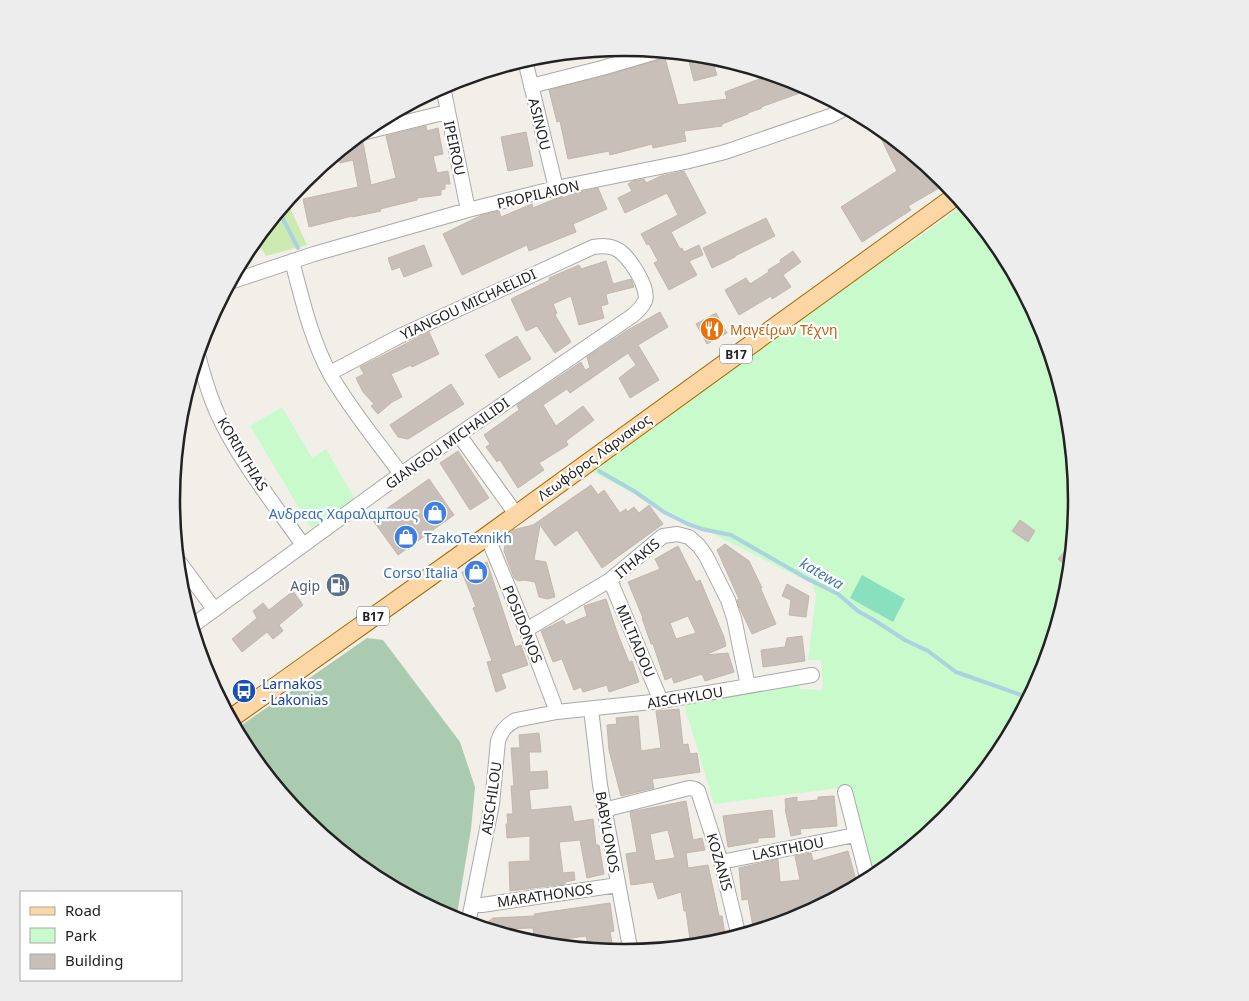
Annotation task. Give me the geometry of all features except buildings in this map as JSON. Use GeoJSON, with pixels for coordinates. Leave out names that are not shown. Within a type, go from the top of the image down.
{"type":"FeatureCollection","features":[{"type":"Feature","properties":{"kind":"main road","name":"Λεωφόρος Λάρνακος"},"geometry":{"type":"LineString","coordinates":[[236,715],[487,536],[951,199]]}},
{"type":"Feature","properties":{"kind":"street"},"geometry":{"type":"LineString","coordinates":[[531,86],[641,57]]}},
{"type":"Feature","properties":{"kind":"street","name":"ASINOU"},"geometry":{"type":"LineString","coordinates":[[527,67],[556,188]]}},
{"type":"Feature","properties":{"kind":"street","name":"IPEIROU"},"geometry":{"type":"LineString","coordinates":[[444,95],[468,210]]}},
{"type":"Feature","properties":{"kind":"street"},"geometry":{"type":"LineString","coordinates":[[383,128],[448,112]]}},
{"type":"Feature","properties":{"kind":"street","name":"PROPILAION"},"geometry":{"type":"LineString","coordinates":[[240,279],[292,261],[468,210],[556,188],[686,162],[725,152],[839,112]]}},
{"type":"Feature","properties":{"kind":"street","name":"YIANGOU MICHAELIDI"},"geometry":{"type":"LineString","coordinates":[[330,373],[398,337],[585,250],[593,247],[610,247]]}},
{"type":"Feature","properties":{"kind":"street","name":"GIANGOU MICHAILIDI"},"geometry":{"type":"LineString","coordinates":[[197,622],[401,474],[632,316],[642,306],[646,296],[643,284],[627,258],[616,248],[610,247]]}},
{"type":"Feature","properties":{"kind":"street"},"geometry":{"type":"LineString","coordinates":[[292,261],[309,321],[330,373],[346,399],[401,474]]}},
{"type":"Feature","properties":{"kind":"street","name":"KORINTHIAS"},"geometry":{"type":"LineString","coordinates":[[201,366],[222,424],[256,479],[303,544]]}},
{"type":"Feature","properties":{"kind":"street"},"geometry":{"type":"LineString","coordinates":[[459,435],[516,514]]}},
{"type":"Feature","properties":{"kind":"street","name":"ITHAKIS"},"geometry":{"type":"LineString","coordinates":[[526,630],[610,580],[663,536],[677,534],[692,539],[706,556],[728,600],[736,627],[748,686]]}},
{"type":"Feature","properties":{"kind":"street","name":"POSIDONOS"},"geometry":{"type":"LineString","coordinates":[[487,536],[557,712]]}},
{"type":"Feature","properties":{"kind":"street"},"geometry":{"type":"LineString","coordinates":[[186,572],[214,609]]}},
{"type":"Feature","properties":{"kind":"street","name":"MILTIADOU"},"geometry":{"type":"LineString","coordinates":[[610,580],[661,701]]}},
{"type":"Feature","properties":{"kind":"street","name":"AISCHYLOU"},"geometry":{"type":"LineString","coordinates":[[557,712],[661,701],[812,675]]}},
{"type":"Feature","properties":{"kind":"street","name":"BABYLONOS"},"geometry":{"type":"LineString","coordinates":[[591,709],[604,810],[629,945]]}},
{"type":"Feature","properties":{"kind":"street","name":"AISCHILOU"},"geometry":{"type":"LineString","coordinates":[[470,917],[492,804],[500,734],[504,728],[516,720],[557,712]]}},
{"type":"Feature","properties":{"kind":"street","name":"KOZANIS"},"geometry":{"type":"LineString","coordinates":[[604,810],[689,788],[695,789],[700,796],[721,862],[737,930]]}},
{"type":"Feature","properties":{"kind":"street"},"geometry":{"type":"LineString","coordinates":[[845,792],[866,873]]}},
{"type":"Feature","properties":{"kind":"street","name":"LASITHIOU"},"geometry":{"type":"LineString","coordinates":[[721,862],[855,835]]}},
{"type":"Feature","properties":{"kind":"street","name":"MARATHONOS"},"geometry":{"type":"LineString","coordinates":[[472,905],[618,885]]}},
{"type":"Feature","properties":{"kind":"green space"},"geometry":{"type":"Polygon","coordinates":[[[291,207],[307,245],[266,256],[260,247],[291,207]]]}},
{"type":"Feature","properties":{"kind":"green space"},"geometry":{"type":"Polygon","coordinates":[[[959,208],[994,254],[1023,304],[1045,358],[1060,414],[1068,471],[1068,530],[1065,558],[1054,615],[1035,671],[1009,723],[977,771],[939,815],[895,853],[870,871],[847,787],[714,804],[682,698],[798,680],[800,689],[823,690],[821,660],[808,660],[816,594],[812,584],[591,471],[814,306],[925,233],[959,208]]]}},
{"type":"Feature","properties":{"kind":"green space"},"geometry":{"type":"Polygon","coordinates":[[[282,407],[312,458],[326,449],[356,501],[311,528],[250,426],[282,407]]]}},
{"type":"Feature","properties":{"kind":"green space"},"geometry":{"type":"Polygon","coordinates":[[[862,575],[905,599],[893,622],[850,598],[862,575]]]}},
{"type":"Feature","properties":{"kind":"green space"},"geometry":{"type":"Polygon","coordinates":[[[367,638],[383,640],[460,742],[475,787],[471,829],[457,912],[402,885],[354,853],[332,835],[290,793],[272,771],[241,725],[367,638]]]}},
{"type":"Feature","properties":{"kind":"waterway","name":"katewa"},"geometry":{"type":"LineString","coordinates":[[282,217],[298,248]]}},
{"type":"Feature","properties":{"kind":"waterway","name":"katewa"},"geometry":{"type":"LineString","coordinates":[[599,471],[634,491],[664,512],[702,529],[731,535],[838,594],[858,611],[905,640],[928,651],[956,672],[1024,696]]}},
{"type":"Feature","properties":{"kind":"place","name":"Μαγείρων Τέχνη"},"geometry":{"type":"Point","coordinates":[712,329]}},
{"type":"Feature","properties":{"kind":"place","name":"Ανδρεας Χαραλαμπους"},"geometry":{"type":"Point","coordinates":[435,513]}},
{"type":"Feature","properties":{"kind":"place","name":"TzakoTexnikh"},"geometry":{"type":"Point","coordinates":[406,537]}},
{"type":"Feature","properties":{"kind":"place","name":"Corso Italia"},"geometry":{"type":"Point","coordinates":[476,572]}},
{"type":"Feature","properties":{"kind":"place","name":"Agip"},"geometry":{"type":"Point","coordinates":[338,585]}},
{"type":"Feature","properties":{"kind":"place","name":"Larnakos - Lakonias"},"geometry":{"type":"Point","coordinates":[244,691]}}]}
